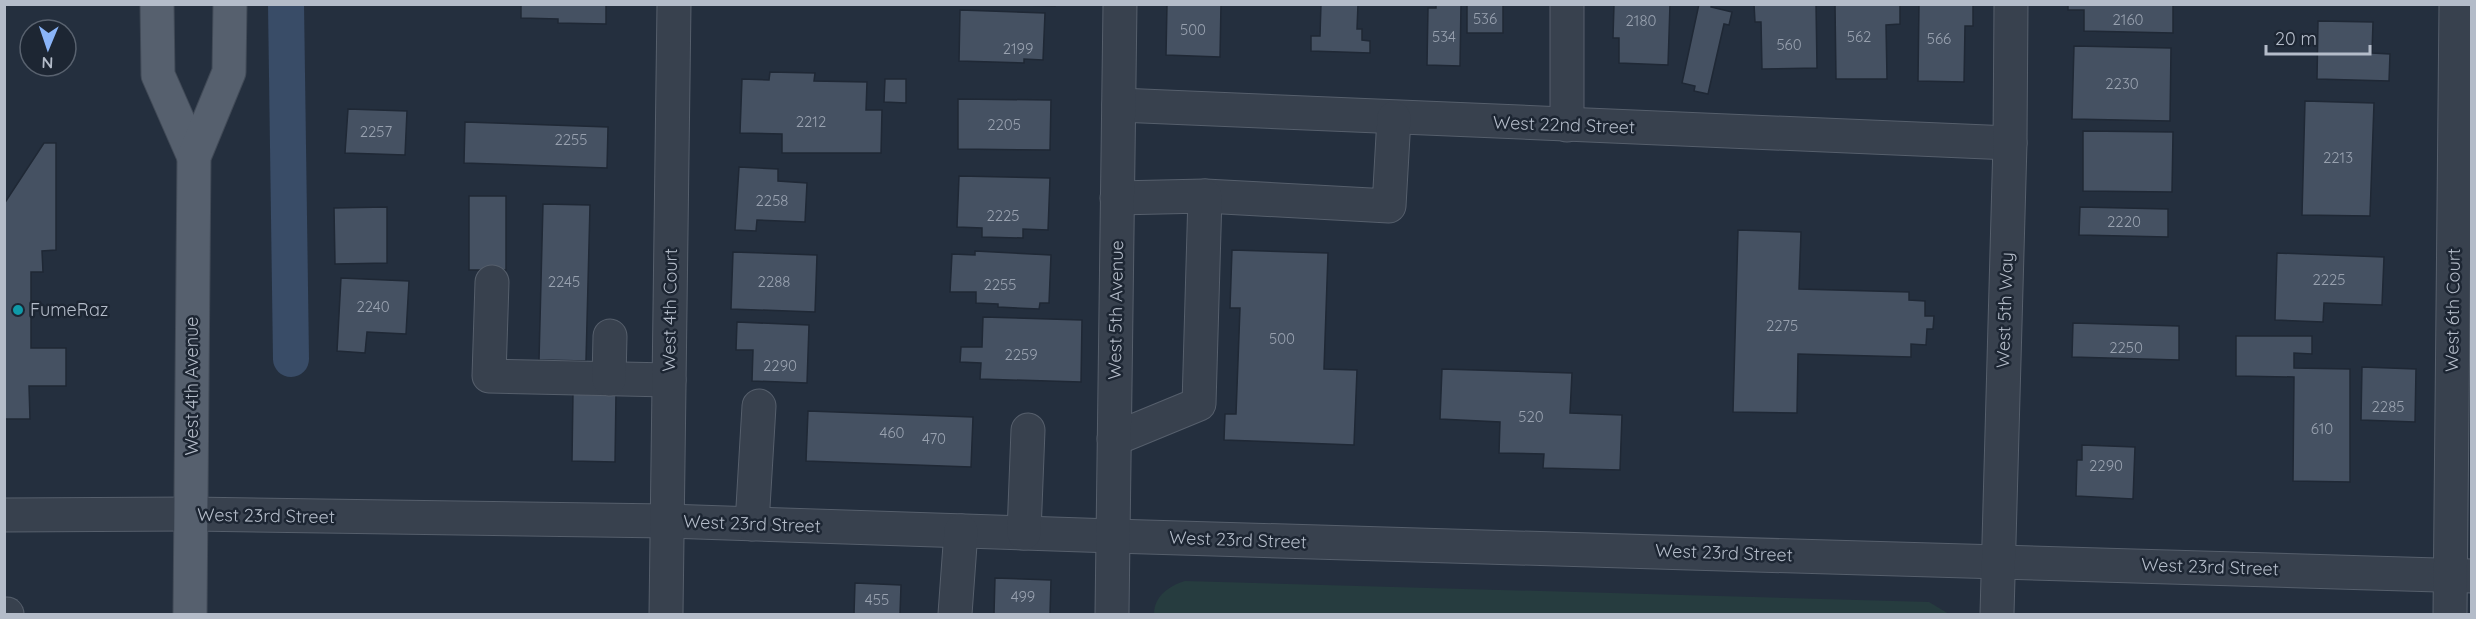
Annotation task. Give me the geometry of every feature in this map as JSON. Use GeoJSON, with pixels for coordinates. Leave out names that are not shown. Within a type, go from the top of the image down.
{"type":"FeatureCollection","features":[{"type":"Feature","properties":{"kind":"main road","name":"West 4th Avenue"},"geometry":{"type":"LineString","coordinates":[[157,4],[158,75],[194,157]]}},
{"type":"Feature","properties":{"kind":"main road","name":"West 4th Avenue"},"geometry":{"type":"LineString","coordinates":[[190,615],[194,157],[230,72],[230,4]]}},
{"type":"Feature","properties":{"kind":"street","name":"West 4th Court"},"geometry":{"type":"LineString","coordinates":[[666,615],[674,4]]}},
{"type":"Feature","properties":{"kind":"street","name":"West 5th Avenue"},"geometry":{"type":"LineString","coordinates":[[1112,615],[1120,4]]}},
{"type":"Feature","properties":{"kind":"street"},"geometry":{"type":"LineString","coordinates":[[1567,4],[1567,125]]}},
{"type":"Feature","properties":{"kind":"street","name":"West 5th Way"},"geometry":{"type":"LineString","coordinates":[[1997,615],[2010,143],[2011,4]]}},
{"type":"Feature","properties":{"kind":"street","name":"West 6th Court"},"geometry":{"type":"LineString","coordinates":[[2450,615],[2461,575],[2456,4]]}},
{"type":"Feature","properties":{"kind":"street","name":"West 22nd Street"},"geometry":{"type":"LineString","coordinates":[[1119,105],[2010,143]]}},
{"type":"Feature","properties":{"kind":"street"},"geometry":{"type":"LineString","coordinates":[[1118,198],[1205,196],[1389,206],[1394,118]]}},
{"type":"Feature","properties":{"kind":"street"},"geometry":{"type":"LineString","coordinates":[[1114,439],[1199,404],[1205,196]]}},
{"type":"Feature","properties":{"kind":"street"},"geometry":{"type":"LineString","coordinates":[[492,282],[489,376],[669,380]]}},
{"type":"Feature","properties":{"kind":"street"},"geometry":{"type":"LineString","coordinates":[[609,379],[610,336]]}},
{"type":"Feature","properties":{"kind":"street"},"geometry":{"type":"LineString","coordinates":[[752,524],[759,406]]}},
{"type":"Feature","properties":{"kind":"street"},"geometry":{"type":"LineString","coordinates":[[1024,533],[1028,430]]}},
{"type":"Feature","properties":{"kind":"street","name":"West 23rd Street"},"geometry":{"type":"LineString","coordinates":[[4,515],[191,514],[667,521],[2461,575]]}},
{"type":"Feature","properties":{"kind":"street"},"geometry":{"type":"LineString","coordinates":[[955,615],[961,531]]}},
{"type":"Feature","properties":{"kind":"green space"},"geometry":{"type":"Polygon","coordinates":[[[1185,581],[1929,602],[1949,614],[1154,614],[1160,597],[1173,586],[1185,581]]]}},
{"type":"Feature","properties":{"kind":"building"},"geometry":{"type":"Polygon","coordinates":[[[521,4],[606,4],[606,24],[558,23],[558,19],[521,18],[521,4]]]}},
{"type":"Feature","properties":{"kind":"building"},"geometry":{"type":"Polygon","coordinates":[[[998,4],[1055,4],[1055,6],[998,4]]]}},
{"type":"Feature","properties":{"kind":"building"},"geometry":{"type":"Polygon","coordinates":[[[1167,4],[1221,4],[1220,57],[1166,55],[1167,4]]]}},
{"type":"Feature","properties":{"kind":"building"},"geometry":{"type":"Polygon","coordinates":[[[1321,4],[1358,4],[1357,29],[1362,29],[1362,40],[1370,41],[1370,53],[1311,51],[1311,36],[1320,36],[1321,4]]]}},
{"type":"Feature","properties":{"kind":"building"},"geometry":{"type":"Polygon","coordinates":[[[1436,4],[1461,4],[1460,66],[1427,65],[1428,8],[1436,8],[1436,4]]]}},
{"type":"Feature","properties":{"kind":"building"},"geometry":{"type":"Polygon","coordinates":[[[1467,4],[1503,4],[1503,33],[1467,33],[1467,4]]]}},
{"type":"Feature","properties":{"kind":"building"},"geometry":{"type":"Polygon","coordinates":[[[1614,4],[1670,4],[1668,65],[1619,63],[1619,38],[1613,38],[1614,4]]]}},
{"type":"Feature","properties":{"kind":"building"},"geometry":{"type":"Polygon","coordinates":[[[1699,4],[1712,4],[1711,7],[1732,12],[1729,25],[1724,24],[1708,94],[1694,91],[1695,86],[1682,83],[1699,4]]]}},
{"type":"Feature","properties":{"kind":"building"},"geometry":{"type":"Polygon","coordinates":[[[1754,4],[1816,4],[1817,68],[1762,69],[1761,22],[1755,22],[1754,4]]]}},
{"type":"Feature","properties":{"kind":"building"},"geometry":{"type":"Polygon","coordinates":[[[1835,4],[1900,4],[1900,24],[1886,25],[1887,79],[1836,79],[1835,4]]]}},
{"type":"Feature","properties":{"kind":"building"},"geometry":{"type":"Polygon","coordinates":[[[1919,4],[1973,4],[1973,26],[1965,26],[1964,82],[1918,81],[1919,4]]]}},
{"type":"Feature","properties":{"kind":"building"},"geometry":{"type":"Polygon","coordinates":[[[2068,4],[2173,4],[2173,33],[2084,31],[2084,10],[2068,10],[2068,4]]]}},
{"type":"Feature","properties":{"kind":"building"},"geometry":{"type":"Polygon","coordinates":[[[960,10],[1045,13],[1043,60],[1024,59],[1024,63],[959,61],[960,10]]]}},
{"type":"Feature","properties":{"kind":"building"},"geometry":{"type":"Polygon","coordinates":[[[2318,21],[2373,22],[2372,53],[2390,54],[2389,81],[2317,79],[2318,21]]]}},
{"type":"Feature","properties":{"kind":"building"},"geometry":{"type":"Polygon","coordinates":[[[2074,46],[2171,48],[2170,121],[2072,119],[2074,46]]]}},
{"type":"Feature","properties":{"kind":"building"},"geometry":{"type":"Polygon","coordinates":[[[770,72],[815,73],[814,81],[867,82],[866,110],[882,110],[881,153],[782,153],[782,134],[740,133],[742,79],[769,80],[770,72]]]}},
{"type":"Feature","properties":{"kind":"building"},"geometry":{"type":"Polygon","coordinates":[[[885,79],[906,79],[906,103],[884,102],[885,79]]]}},
{"type":"Feature","properties":{"kind":"building"},"geometry":{"type":"Polygon","coordinates":[[[958,99],[1051,100],[1050,150],[958,149],[958,99]]]}},
{"type":"Feature","properties":{"kind":"building"},"geometry":{"type":"Polygon","coordinates":[[[2305,101],[2374,103],[2370,216],[2302,215],[2305,101]]]}},
{"type":"Feature","properties":{"kind":"building"},"geometry":{"type":"Polygon","coordinates":[[[348,109],[407,111],[405,155],[345,153],[348,109]]]}},
{"type":"Feature","properties":{"kind":"building"},"geometry":{"type":"Polygon","coordinates":[[[465,122],[608,127],[607,168],[464,163],[465,122]]]}},
{"type":"Feature","properties":{"kind":"building"},"geometry":{"type":"Polygon","coordinates":[[[2083,131],[2173,132],[2172,192],[2083,191],[2083,131]]]}},
{"type":"Feature","properties":{"kind":"building","name":"FumeRaz"},"geometry":{"type":"Polygon","coordinates":[[[44,143],[56,143],[56,250],[42,251],[43,272],[31,272],[31,348],[66,348],[66,386],[29,386],[30,419],[4,419],[4,204],[44,143]]]}},
{"type":"Feature","properties":{"kind":"building"},"geometry":{"type":"Polygon","coordinates":[[[739,167],[778,169],[778,181],[807,183],[805,222],[757,220],[756,231],[735,230],[739,167]]]}},
{"type":"Feature","properties":{"kind":"building"},"geometry":{"type":"Polygon","coordinates":[[[959,176],[1050,178],[1048,230],[1023,229],[1023,238],[982,237],[982,228],[957,227],[959,176]]]}},
{"type":"Feature","properties":{"kind":"building"},"geometry":{"type":"Polygon","coordinates":[[[469,196],[506,196],[506,270],[469,270],[469,196]]]}},
{"type":"Feature","properties":{"kind":"building"},"geometry":{"type":"Polygon","coordinates":[[[543,204],[590,205],[586,361],[539,360],[543,204]]]}},
{"type":"Feature","properties":{"kind":"building"},"geometry":{"type":"Polygon","coordinates":[[[387,207],[387,263],[335,264],[334,208],[387,207]]]}},
{"type":"Feature","properties":{"kind":"building"},"geometry":{"type":"Polygon","coordinates":[[[2080,207],[2168,209],[2168,237],[2079,235],[2080,207]]]}},
{"type":"Feature","properties":{"kind":"building"},"geometry":{"type":"Polygon","coordinates":[[[1738,230],[1801,232],[1799,289],[1909,292],[1909,300],[1925,301],[1925,316],[1934,316],[1933,329],[1927,329],[1926,345],[1911,344],[1911,357],[1798,354],[1797,413],[1733,412],[1738,230]]]}},
{"type":"Feature","properties":{"kind":"building"},"geometry":{"type":"Polygon","coordinates":[[[1232,250],[1328,253],[1324,369],[1357,370],[1354,445],[1224,440],[1225,414],[1236,414],[1240,308],[1230,308],[1232,250]]]}},
{"type":"Feature","properties":{"kind":"building"},"geometry":{"type":"Polygon","coordinates":[[[975,251],[1051,255],[1049,303],[1040,303],[1039,309],[998,307],[998,304],[976,303],[976,292],[950,292],[952,254],[975,255],[975,251]]]}},
{"type":"Feature","properties":{"kind":"building"},"geometry":{"type":"Polygon","coordinates":[[[733,252],[817,255],[815,312],[731,309],[733,252]]]}},
{"type":"Feature","properties":{"kind":"building"},"geometry":{"type":"Polygon","coordinates":[[[2277,253],[2384,257],[2382,305],[2324,303],[2323,322],[2275,320],[2277,253]]]}},
{"type":"Feature","properties":{"kind":"building"},"geometry":{"type":"Polygon","coordinates":[[[341,278],[409,281],[406,334],[367,332],[365,353],[337,351],[341,278]]]}},
{"type":"Feature","properties":{"kind":"building"},"geometry":{"type":"Polygon","coordinates":[[[983,317],[1082,320],[1081,382],[980,379],[981,363],[960,362],[961,347],[982,347],[983,317]]]}},
{"type":"Feature","properties":{"kind":"building"},"geometry":{"type":"Polygon","coordinates":[[[737,322],[809,325],[807,383],[752,381],[753,350],[736,350],[737,322]]]}},
{"type":"Feature","properties":{"kind":"building"},"geometry":{"type":"Polygon","coordinates":[[[2073,323],[2179,326],[2179,360],[2072,357],[2073,323]]]}},
{"type":"Feature","properties":{"kind":"building"},"geometry":{"type":"Polygon","coordinates":[[[2236,336],[2312,336],[2312,354],[2294,353],[2294,368],[2350,369],[2350,482],[2293,481],[2294,377],[2236,376],[2236,336]]]}},
{"type":"Feature","properties":{"kind":"building"},"geometry":{"type":"Polygon","coordinates":[[[2362,367],[2416,369],[2415,422],[2361,420],[2362,367]]]}},
{"type":"Feature","properties":{"kind":"building"},"geometry":{"type":"Polygon","coordinates":[[[1442,369],[1572,373],[1570,413],[1622,415],[1620,470],[1543,468],[1544,454],[1499,453],[1500,422],[1440,419],[1442,369]]]}},
{"type":"Feature","properties":{"kind":"building"},"geometry":{"type":"Polygon","coordinates":[[[573,392],[616,393],[615,462],[572,461],[573,392]]]}},
{"type":"Feature","properties":{"kind":"building"},"geometry":{"type":"Polygon","coordinates":[[[808,411],[973,417],[971,467],[806,461],[808,411]]]}},
{"type":"Feature","properties":{"kind":"building"},"geometry":{"type":"Polygon","coordinates":[[[2082,445],[2135,447],[2133,499],[2076,496],[2077,460],[2082,460],[2082,445]]]}},
{"type":"Feature","properties":{"kind":"building"},"geometry":{"type":"Polygon","coordinates":[[[995,578],[1051,580],[1050,614],[994,614],[995,578]]]}},
{"type":"Feature","properties":{"kind":"building"},"geometry":{"type":"Polygon","coordinates":[[[855,583],[901,585],[900,614],[854,614],[855,583]]]}},
{"type":"Feature","properties":{"kind":"waterway"},"geometry":{"type":"LineString","coordinates":[[286,4],[291,359]]}},
{"type":"Feature","properties":{"kind":"place","name":"FumeRaz"},"geometry":{"type":"Point","coordinates":[18,310]}}]}
